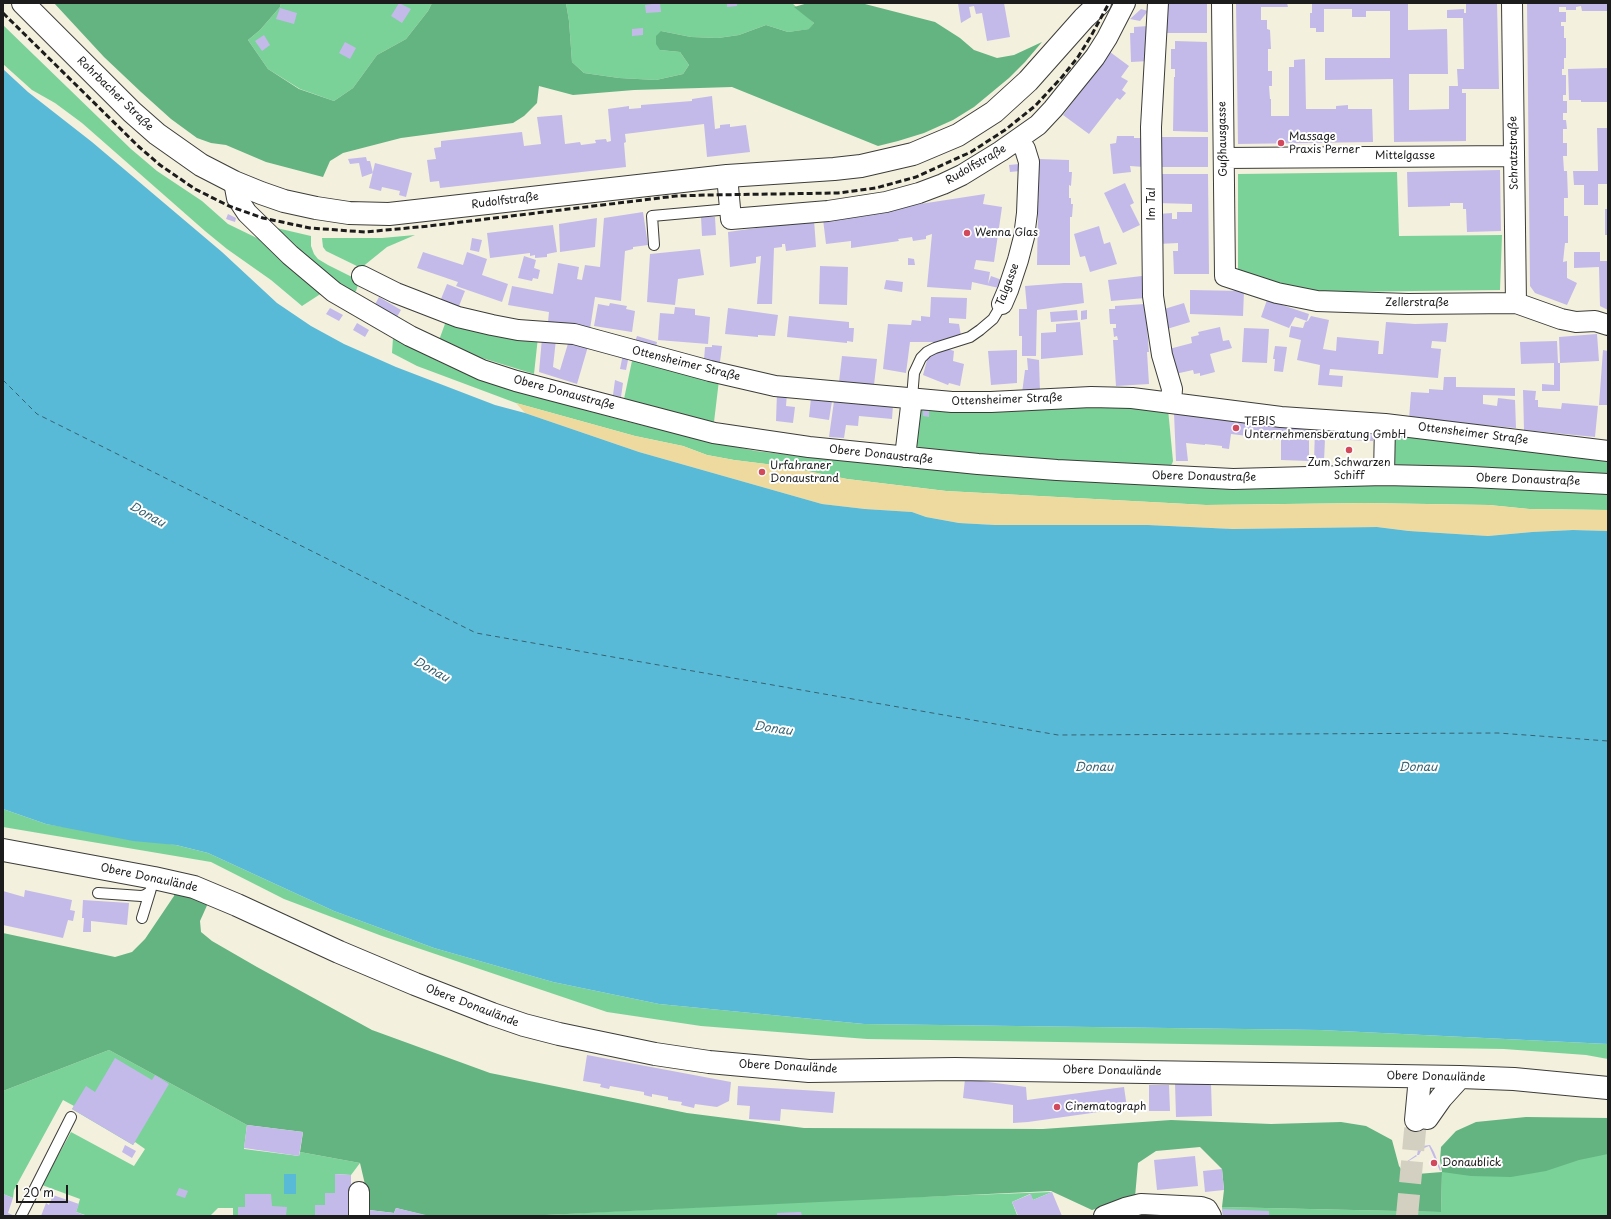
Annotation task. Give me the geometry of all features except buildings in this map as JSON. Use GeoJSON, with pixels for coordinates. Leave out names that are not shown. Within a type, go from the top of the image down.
{"type":"FeatureCollection","features":[{"type":"Feature","properties":{"kind":"main road","name":"Rohrbacher Straße"},"geometry":{"type":"LineString","coordinates":[[23,3],[132,112],[157,134],[187,156],[234,182],[261,194],[284,201]]}},
{"type":"Feature","properties":{"kind":"main road","name":"Rudolfstraße"},"geometry":{"type":"LineString","coordinates":[[284,201],[349,213],[389,214],[727,176],[834,170],[862,166],[913,154],[944,141],[976,124],[1011,98],[1037,72],[1084,18],[1100,3]]}},
{"type":"Feature","properties":{"kind":"main road","name":"Obere Donaulände"},"geometry":{"type":"LineString","coordinates":[[3,850],[152,885],[203,890],[344,954],[414,984],[492,1014],[524,1025],[559,1034],[655,1054],[723,1063],[809,1071],[955,1069],[1460,1077],[1514,1079],[1608,1088]]}},
{"type":"Feature","properties":{"kind":"main road"},"geometry":{"type":"LineString","coordinates":[[1420,1077],[1421,1119],[1460,1077]]}},
{"type":"Feature","properties":{"kind":"street","name":"Rudolfstraße"},"geometry":{"type":"LineString","coordinates":[[730,209],[731,219],[828,211],[886,202],[919,193],[962,175],[1018,140],[1043,119],[1078,79],[1107,38],[1125,3]]}},
{"type":"Feature","properties":{"kind":"street","name":"Im Tal"},"geometry":{"type":"LineString","coordinates":[[1158,3],[1151,127],[1152,296],[1158,334],[1172,389],[1171,403]]}},
{"type":"Feature","properties":{"kind":"street","name":"Gußhausgasse"},"geometry":{"type":"LineString","coordinates":[[1222,3],[1225,276]]}},
{"type":"Feature","properties":{"kind":"street","name":"Schratzstraße"},"geometry":{"type":"LineString","coordinates":[[1512,3],[1516,303]]}},
{"type":"Feature","properties":{"kind":"street","name":"Talgasse"},"geometry":{"type":"LineString","coordinates":[[1002,304],[1018,260],[1024,237],[1027,212],[1029,162],[1025,149],[1018,140]]}},
{"type":"Feature","properties":{"kind":"street","name":"Mittelgasse"},"geometry":{"type":"LineString","coordinates":[[1224,158],[1514,156]]}},
{"type":"Feature","properties":{"kind":"street"},"geometry":{"type":"LineString","coordinates":[[727,176],[730,209]]}},
{"type":"Feature","properties":{"kind":"street","name":"Obere Donaustraße"},"geometry":{"type":"LineString","coordinates":[[234,182],[237,198],[262,229],[314,276],[356,305],[410,336],[482,370],[516,381],[714,433],[801,446],[1057,470],[1233,479],[1384,475],[1608,484]]}},
{"type":"Feature","properties":{"kind":"street","name":"Zellerstraße"},"geometry":{"type":"LineString","coordinates":[[1225,276],[1277,293],[1316,301],[1408,304],[1516,303],[1561,319],[1576,322],[1594,321],[1608,325]]}},
{"type":"Feature","properties":{"kind":"street","name":"Ottensheimer Straße"},"geometry":{"type":"LineString","coordinates":[[356,305],[366,278],[458,317],[518,330],[574,334],[710,371],[775,386],[952,402],[992,402],[1091,397],[1132,398],[1281,417],[1385,424],[1608,451]]}},
{"type":"Feature","properties":{"kind":"street","name":"Talgasse"},"geometry":{"type":"LineString","coordinates":[[906,457],[912,398]]}},
{"type":"Feature","properties":{"kind":"street"},"geometry":{"type":"LineString","coordinates":[[1384,475],[1385,424]]}},
{"type":"Feature","properties":{"kind":"street"},"geometry":{"type":"LineString","coordinates":[[359,1192],[359,1216]]}},
{"type":"Feature","properties":{"kind":"street"},"geometry":{"type":"LineString","coordinates":[[1104,1216],[1141,1204],[1201,1207],[1209,1212]]}},
{"type":"Feature","properties":{"kind":"lane"},"geometry":{"type":"LineString","coordinates":[[654,245],[652,216],[730,209]]}},
{"type":"Feature","properties":{"kind":"lane","name":"Talgasse"},"geometry":{"type":"LineString","coordinates":[[912,398],[914,372],[921,358],[927,352],[935,348],[956,343],[970,337],[993,319],[1002,304]]}},
{"type":"Feature","properties":{"kind":"lane"},"geometry":{"type":"LineString","coordinates":[[98,893],[141,896],[145,895],[152,885]]}},
{"type":"Feature","properties":{"kind":"lane"},"geometry":{"type":"LineString","coordinates":[[142,918],[152,885]]}},
{"type":"Feature","properties":{"kind":"lane"},"geometry":{"type":"LineString","coordinates":[[21,1216],[71,1117]]}},
{"type":"Feature","properties":{"kind":"green space"},"geometry":{"type":"Polygon","coordinates":[[[54,3],[281,3],[280,7],[260,30],[248,40],[268,69],[299,89],[334,101],[353,88],[377,55],[406,39],[428,11],[432,3],[566,3],[572,62],[584,73],[619,78],[656,80],[683,74],[689,65],[680,52],[660,50],[656,44],[656,36],[661,31],[691,37],[718,38],[739,35],[766,25],[788,32],[809,29],[814,23],[794,7],[808,3],[861,3],[935,22],[960,38],[974,50],[997,58],[1014,55],[1042,42],[1009,78],[974,107],[953,120],[924,133],[878,146],[732,87],[634,90],[573,95],[539,86],[537,103],[524,116],[513,123],[401,138],[343,153],[330,161],[323,177],[266,162],[226,145],[211,143],[197,138],[171,119],[141,92],[104,57],[54,3]]]}},
{"type":"Feature","properties":{"kind":"green space"},"geometry":{"type":"Polygon","coordinates":[[[281,3],[432,3],[428,11],[406,39],[377,55],[353,88],[334,101],[300,89],[268,69],[248,40],[260,30],[280,7],[281,3]]]}},
{"type":"Feature","properties":{"kind":"green space"},"geometry":{"type":"Polygon","coordinates":[[[566,3],[792,3],[814,23],[810,29],[788,32],[766,25],[739,35],[718,38],[691,37],[661,31],[660,50],[680,52],[689,65],[683,74],[656,80],[619,78],[584,73],[572,62],[566,3]]]}},
{"type":"Feature","properties":{"kind":"green space"},"geometry":{"type":"Polygon","coordinates":[[[3,25],[131,149],[157,171],[202,201],[228,224],[263,241],[322,293],[302,306],[271,280],[227,249],[205,231],[82,123],[55,103],[32,90],[3,64],[3,25]]]}},
{"type":"Feature","properties":{"kind":"green space"},"geometry":{"type":"Polygon","coordinates":[[[1397,172],[1399,236],[1502,235],[1500,290],[1330,292],[1288,287],[1238,270],[1238,174],[1397,172]]]}},
{"type":"Feature","properties":{"kind":"green space"},"geometry":{"type":"Polygon","coordinates":[[[268,226],[311,236],[311,246],[318,259],[354,278],[358,285],[356,291],[352,294],[268,226]]]}},
{"type":"Feature","properties":{"kind":"green space"},"geometry":{"type":"Polygon","coordinates":[[[415,235],[387,247],[361,268],[326,251],[323,247],[322,238],[382,238],[415,235]]]}},
{"type":"Feature","properties":{"kind":"green space"},"geometry":{"type":"Polygon","coordinates":[[[446,321],[538,337],[534,374],[438,343],[446,321]]]}},
{"type":"Feature","properties":{"kind":"green space"},"geometry":{"type":"Polygon","coordinates":[[[393,338],[444,364],[482,380],[516,391],[625,421],[702,440],[756,451],[818,458],[1608,494],[1608,510],[1529,509],[1489,505],[1365,503],[1206,505],[946,491],[847,479],[782,466],[707,455],[683,446],[635,436],[516,403],[417,366],[392,353],[393,338]]]}},
{"type":"Feature","properties":{"kind":"green space"},"geometry":{"type":"Polygon","coordinates":[[[633,356],[719,380],[714,422],[624,399],[633,356]]]}},
{"type":"Feature","properties":{"kind":"green space"},"geometry":{"type":"Polygon","coordinates":[[[1039,406],[1168,409],[1173,461],[1172,464],[1168,468],[1124,468],[917,449],[913,444],[919,408],[1039,406]]]}},
{"type":"Feature","properties":{"kind":"green space"},"geometry":{"type":"Polygon","coordinates":[[[1376,429],[1608,443],[1608,489],[1375,464],[1376,429]]]}},
{"type":"Feature","properties":{"kind":"green space"},"geometry":{"type":"Polygon","coordinates":[[[3,809],[46,824],[176,845],[208,853],[334,911],[434,948],[553,982],[659,1004],[864,1024],[1320,1030],[1608,1044],[1608,1059],[1586,1055],[1504,1049],[867,1039],[701,1026],[607,1012],[382,936],[284,899],[211,862],[3,827],[3,809]]]}},
{"type":"Feature","properties":{"kind":"green space"},"geometry":{"type":"Polygon","coordinates":[[[175,889],[209,901],[200,921],[201,932],[212,941],[372,1030],[490,1073],[687,1113],[804,1128],[1043,1129],[1171,1120],[1271,1124],[1341,1122],[1366,1126],[1392,1140],[1399,1166],[1405,1175],[1442,1172],[1441,1212],[1222,1207],[1224,1190],[1222,1169],[1200,1147],[1156,1151],[1138,1163],[1135,1197],[1092,1210],[1051,1191],[525,1216],[428,1216],[396,1208],[394,1213],[369,1210],[367,1193],[360,1163],[300,1152],[303,1132],[247,1125],[109,1050],[3,1091],[3,933],[115,957],[132,952],[145,939],[174,896],[175,889]]]}},
{"type":"Feature","properties":{"kind":"green space"},"geometry":{"type":"Polygon","coordinates":[[[109,1050],[247,1125],[244,1149],[299,1156],[300,1152],[360,1163],[351,1175],[335,1174],[335,1193],[325,1193],[325,1205],[315,1205],[315,1215],[233,1216],[233,1208],[218,1208],[210,1216],[88,1216],[76,1212],[80,1199],[42,1185],[71,1132],[134,1166],[145,1149],[135,1142],[133,1145],[72,1109],[74,1106],[63,1100],[14,1190],[13,1198],[3,1194],[3,1091],[109,1050]]]}},
{"type":"Feature","properties":{"kind":"green space"},"geometry":{"type":"Polygon","coordinates":[[[1526,1117],[1608,1118],[1608,1154],[1579,1160],[1546,1171],[1511,1177],[1471,1176],[1442,1172],[1440,1160],[1441,1147],[1456,1131],[1476,1122],[1526,1117]]]}},
{"type":"Feature","properties":{"kind":"green space"},"geometry":{"type":"Polygon","coordinates":[[[1608,1153],[1608,1216],[1223,1216],[1222,1207],[1441,1212],[1442,1172],[1608,1153]]]}},
{"type":"Feature","properties":{"kind":"green space"},"geometry":{"type":"Polygon","coordinates":[[[1052,1192],[1033,1200],[1030,1194],[1012,1202],[1017,1215],[1016,1216],[525,1216],[836,1200],[1052,1192]]]}},
{"type":"Feature","properties":{"kind":"sand","name":"Urfahraner Donaustrand"},"geometry":{"type":"Polygon","coordinates":[[[516,403],[635,436],[683,446],[707,455],[782,466],[847,479],[946,491],[1206,505],[1365,503],[1489,505],[1529,509],[1608,510],[1608,531],[1573,530],[1488,536],[1409,531],[1377,527],[1233,529],[1148,525],[994,525],[959,523],[926,517],[912,512],[822,504],[639,452],[525,413],[516,403]]]}},
{"type":"Feature","properties":{"kind":"water","name":"Donau"},"geometry":{"type":"Polygon","coordinates":[[[3,69],[28,92],[92,142],[222,252],[277,303],[311,326],[344,344],[396,367],[495,405],[525,413],[639,452],[822,504],[912,512],[926,517],[959,523],[995,525],[1148,525],[1233,529],[1377,527],[1409,531],[1488,536],[1573,530],[1608,531],[1608,1044],[1320,1030],[864,1024],[659,1004],[553,982],[434,948],[334,911],[208,853],[176,845],[133,841],[46,824],[3,809],[3,69]]]}},
{"type":"Feature","properties":{"kind":"water"},"geometry":{"type":"Polygon","coordinates":[[[284,1174],[296,1174],[296,1194],[284,1194],[284,1174]]]}},
{"type":"Feature","properties":{"kind":"ferry route"},"geometry":{"type":"LineString","coordinates":[[3,380],[37,414],[476,633],[1058,735],[1498,733],[1608,741]]}},
{"type":"Feature","properties":{"kind":"tunnel"},"geometry":{"type":"LineString","coordinates":[[1407,1216],[1416,1120]]}},
{"type":"Feature","properties":{"kind":"railway"},"geometry":{"type":"LineString","coordinates":[[3,13],[138,146],[160,165],[195,189],[229,206],[263,218],[310,228],[365,232],[429,226],[676,196],[838,193],[876,188],[916,177],[971,152],[1005,130],[1035,106],[1078,57],[1109,3]]}},
{"type":"Feature","properties":{"kind":"place","name":"Massage Praxis Perner"},"geometry":{"type":"Point","coordinates":[1281,143]}},
{"type":"Feature","properties":{"kind":"place","name":"Wenna Glas"},"geometry":{"type":"Point","coordinates":[967,233]}},
{"type":"Feature","properties":{"kind":"place","name":"TEBIS Unternehmensberatung GmbH"},"geometry":{"type":"Point","coordinates":[1236,428]}},
{"type":"Feature","properties":{"kind":"place","name":"Zum Schwarzen Schiff"},"geometry":{"type":"Point","coordinates":[1349,450]}},
{"type":"Feature","properties":{"kind":"place","name":"Urfahraner Donaustrand"},"geometry":{"type":"Point","coordinates":[762,472]}},
{"type":"Feature","properties":{"kind":"place","name":"Cinematograph"},"geometry":{"type":"Point","coordinates":[1057,1107]}},
{"type":"Feature","properties":{"kind":"place","name":"Donaublick"},"geometry":{"type":"Point","coordinates":[1434,1163]}}]}
